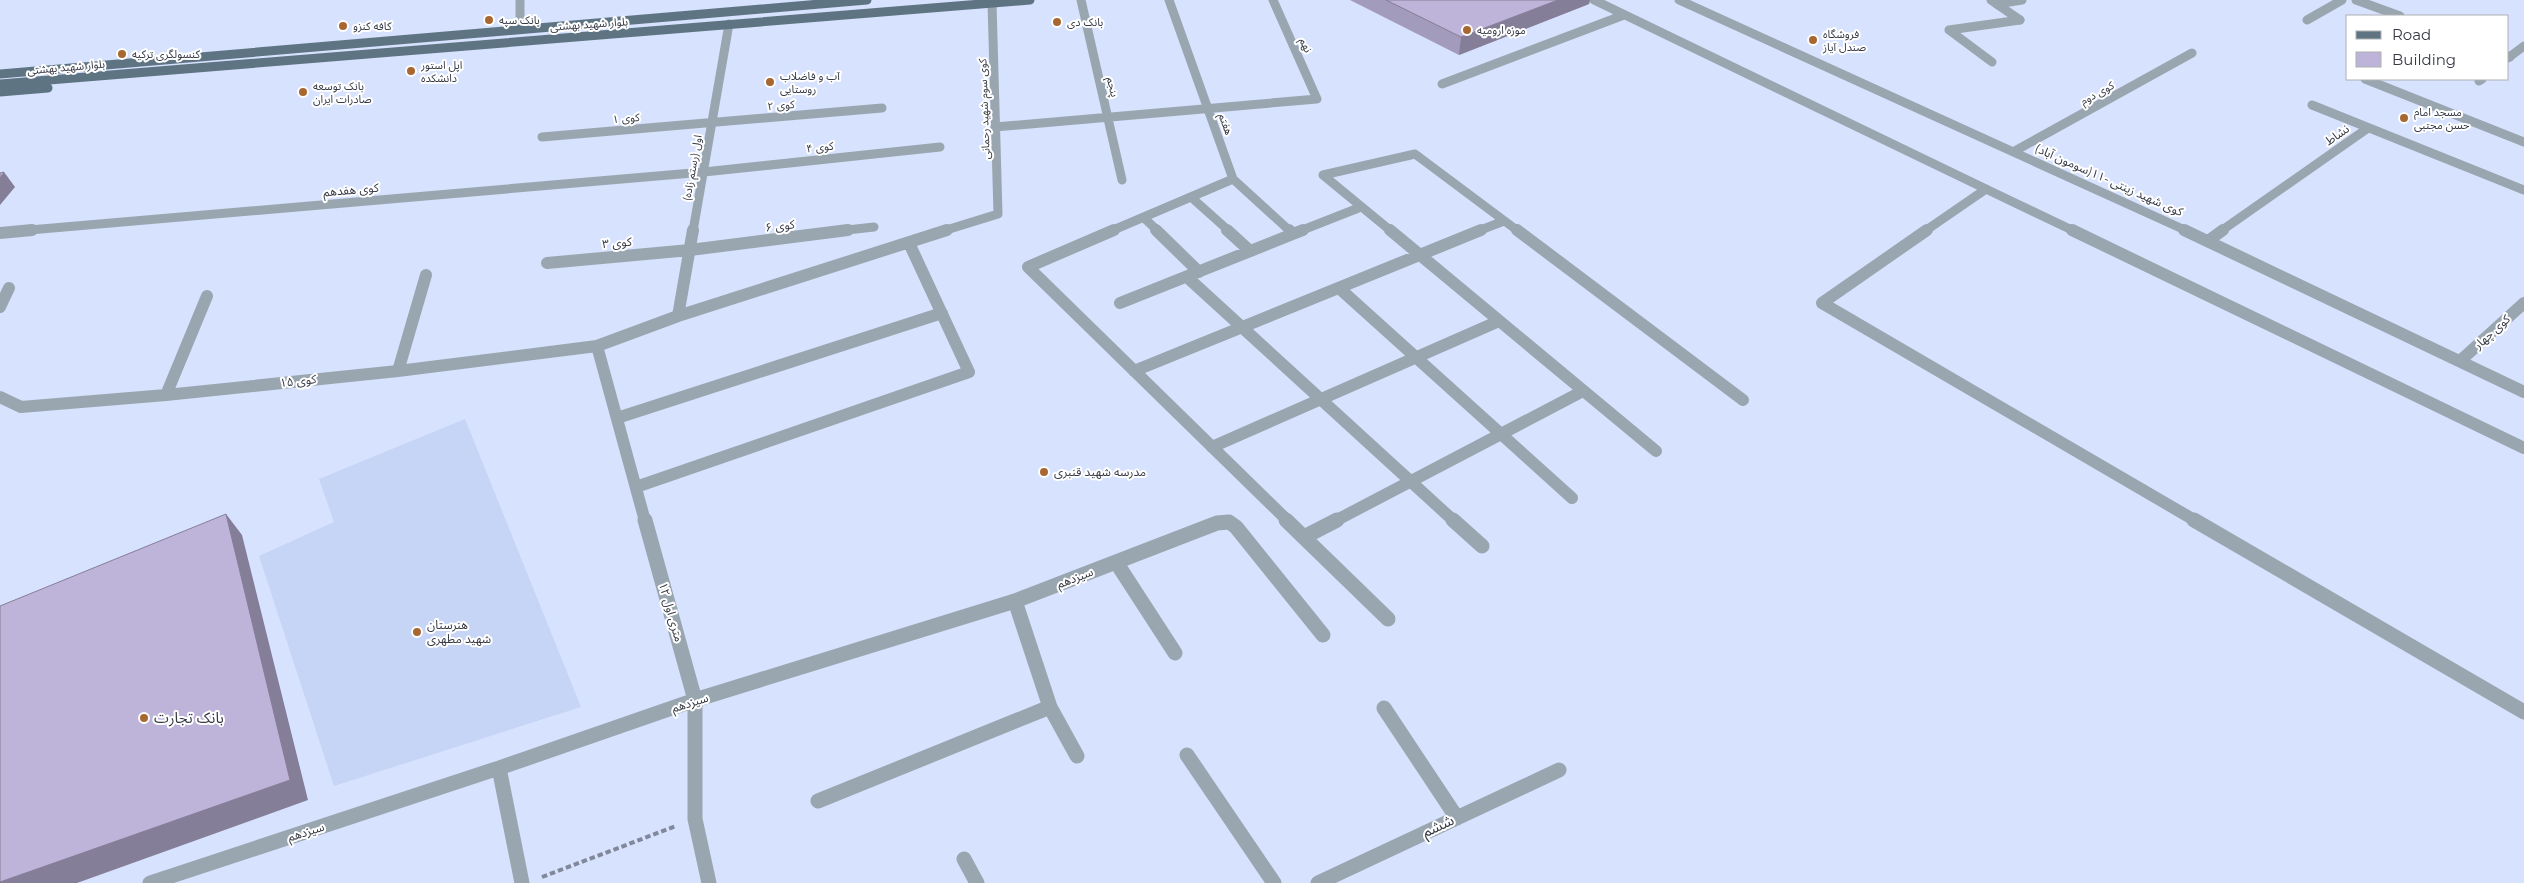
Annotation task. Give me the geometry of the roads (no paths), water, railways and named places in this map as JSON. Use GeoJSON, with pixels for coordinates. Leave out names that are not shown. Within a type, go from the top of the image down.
{"type":"FeatureCollection","features":[{"type":"Feature","properties":{"kind":"main road","name":"بلوار شهید بهشتی"},"geometry":{"type":"LineString","coordinates":[[0,74],[809,2],[867,0]]}},
{"type":"Feature","properties":{"kind":"main road","name":"بلوار شهید بهشتی"},"geometry":{"type":"LineString","coordinates":[[0,84],[1030,0]]}},
{"type":"Feature","properties":{"kind":"main road"},"geometry":{"type":"LineString","coordinates":[[0,67],[270,45],[320,47]]}},
{"type":"Feature","properties":{"kind":"main road"},"geometry":{"type":"LineString","coordinates":[[0,92],[258,70],[308,58]]}},
{"type":"Feature","properties":{"kind":"street"},"geometry":{"type":"LineString","coordinates":[[520,0],[520,28]]}},
{"type":"Feature","properties":{"kind":"street","name":"پنجم"},"geometry":{"type":"LineString","coordinates":[[1081,0],[1122,180]]}},
{"type":"Feature","properties":{"kind":"street","name":"هفتم"},"geometry":{"type":"LineString","coordinates":[[1169,0],[1233,179],[1294,234]]}},
{"type":"Feature","properties":{"kind":"street","name":"نهم"},"geometry":{"type":"LineString","coordinates":[[1208,109],[1317,99],[1273,0]]}},
{"type":"Feature","properties":{"kind":"street"},"geometry":{"type":"LineString","coordinates":[[1594,0],[2524,448]]}},
{"type":"Feature","properties":{"kind":"street","name":"کوی شهید زینتی -۱۱(سومون آباد)"},"geometry":{"type":"LineString","coordinates":[[1679,0],[2208,240],[2524,392]]}},
{"type":"Feature","properties":{"kind":"street"},"geometry":{"type":"LineString","coordinates":[[1994,2],[2022,0]]}},
{"type":"Feature","properties":{"kind":"street"},"geometry":{"type":"LineString","coordinates":[[2307,20],[2342,0]]}},
{"type":"Feature","properties":{"kind":"street"},"geometry":{"type":"LineString","coordinates":[[2356,0],[2397,15]]}},
{"type":"Feature","properties":{"kind":"street"},"geometry":{"type":"LineString","coordinates":[[1992,62],[1949,30],[2020,20],[1994,2]]}},
{"type":"Feature","properties":{"kind":"street","name":"کوی سوم شهید رحمانی"},"geometry":{"type":"LineString","coordinates":[[992,3],[998,214]]}},
{"type":"Feature","properties":{"kind":"street"},"geometry":{"type":"LineString","coordinates":[[1442,84],[1624,15]]}},
{"type":"Feature","properties":{"kind":"street","name":"اول (رستم زاده)"},"geometry":{"type":"LineString","coordinates":[[678,316],[729,24]]}},
{"type":"Feature","properties":{"kind":"street"},"geometry":{"type":"LineString","coordinates":[[2509,56],[2524,46]]}},
{"type":"Feature","properties":{"kind":"street","name":"کوی دوم"},"geometry":{"type":"LineString","coordinates":[[2013,152],[2192,53]]}},
{"type":"Feature","properties":{"kind":"street"},"geometry":{"type":"LineString","coordinates":[[2369,80],[2524,142]]}},
{"type":"Feature","properties":{"kind":"street"},"geometry":{"type":"LineString","coordinates":[[2312,105],[2368,128]]}},
{"type":"Feature","properties":{"kind":"street","name":"کوی ۲"},"geometry":{"type":"LineString","coordinates":[[712,124],[882,108]]}},
{"type":"Feature","properties":{"kind":"street"},"geometry":{"type":"LineString","coordinates":[[996,127],[1208,109]]}},
{"type":"Feature","properties":{"kind":"street","name":"کوی ۱"},"geometry":{"type":"LineString","coordinates":[[542,137],[712,124]]}},
{"type":"Feature","properties":{"kind":"street","name":"نشاط"},"geometry":{"type":"LineString","coordinates":[[2208,240],[2368,128],[2524,190]]}},
{"type":"Feature","properties":{"kind":"street","name":"کوی ۴"},"geometry":{"type":"LineString","coordinates":[[704,172],[940,147]]}},
{"type":"Feature","properties":{"kind":"street"},"geometry":{"type":"LineString","coordinates":[[1656,451],[1324,175],[1415,154],[1743,400]]}},
{"type":"Feature","properties":{"kind":"street","name":"کوی هفدهم"},"geometry":{"type":"LineString","coordinates":[[0,233],[704,172]]}},
{"type":"Feature","properties":{"kind":"street"},"geometry":{"type":"LineString","coordinates":[[2514,186],[2524,177]]}},
{"type":"Feature","properties":{"kind":"street"},"geometry":{"type":"LineString","coordinates":[[1233,179],[1028,267],[1388,619]]}},
{"type":"Feature","properties":{"kind":"street"},"geometry":{"type":"LineString","coordinates":[[1986,189],[1822,303],[2524,712]]}},
{"type":"Feature","properties":{"kind":"street"},"geometry":{"type":"LineString","coordinates":[[1191,197],[1250,251]]}},
{"type":"Feature","properties":{"kind":"street"},"geometry":{"type":"LineString","coordinates":[[1120,303],[1361,207]]}},
{"type":"Feature","properties":{"kind":"street","name":"کوی ۱۵"},"geometry":{"type":"LineString","coordinates":[[0,397],[21,407],[166,396],[398,371],[597,346],[678,316],[998,214]]}},
{"type":"Feature","properties":{"kind":"street"},"geometry":{"type":"LineString","coordinates":[[1143,217],[1199,272]]}},
{"type":"Feature","properties":{"kind":"street"},"geometry":{"type":"LineString","coordinates":[[1134,371],[1504,221]]}},
{"type":"Feature","properties":{"kind":"street","name":"کوی ۶"},"geometry":{"type":"LineString","coordinates":[[690,250],[874,226]]}},
{"type":"Feature","properties":{"kind":"street"},"geometry":{"type":"LineString","coordinates":[[636,488],[968,372],[909,243]]}},
{"type":"Feature","properties":{"kind":"street","name":"کوی ۳"},"geometry":{"type":"LineString","coordinates":[[547,263],[690,250]]}},
{"type":"Feature","properties":{"kind":"street"},"geometry":{"type":"LineString","coordinates":[[398,371],[426,275]]}},
{"type":"Feature","properties":{"kind":"street"},"geometry":{"type":"LineString","coordinates":[[1187,276],[1482,546]]}},
{"type":"Feature","properties":{"kind":"street"},"geometry":{"type":"LineString","coordinates":[[0,307],[9,288]]}},
{"type":"Feature","properties":{"kind":"street"},"geometry":{"type":"LineString","coordinates":[[1339,288],[1572,498]]}},
{"type":"Feature","properties":{"kind":"street"},"geometry":{"type":"LineString","coordinates":[[166,396],[208,296]]}},
{"type":"Feature","properties":{"kind":"street","name":"کوی چهار"},"geometry":{"type":"LineString","coordinates":[[2460,361],[2524,303]]}},
{"type":"Feature","properties":{"kind":"street"},"geometry":{"type":"LineString","coordinates":[[616,418],[942,313]]}},
{"type":"Feature","properties":{"kind":"street"},"geometry":{"type":"LineString","coordinates":[[1212,447],[1499,321]]}},
{"type":"Feature","properties":{"kind":"street","name":"۱۲ متری اول"},"geometry":{"type":"LineString","coordinates":[[597,346],[695,700],[695,819],[709,883]]}},
{"type":"Feature","properties":{"kind":"street"},"geometry":{"type":"LineString","coordinates":[[1304,537],[1583,391]]}},
{"type":"Feature","properties":{"kind":"street","name":"سیزدهم"},"geometry":{"type":"LineString","coordinates":[[150,883],[499,768],[695,700],[1015,601],[1217,524],[1229,522],[1236,527],[1323,635]]}},
{"type":"Feature","properties":{"kind":"street"},"geometry":{"type":"LineString","coordinates":[[1116,562],[1175,653]]}},
{"type":"Feature","properties":{"kind":"street"},"geometry":{"type":"LineString","coordinates":[[1015,601],[1050,707],[1076,756]]}},
{"type":"Feature","properties":{"kind":"street"},"geometry":{"type":"LineString","coordinates":[[818,801],[1050,707]]}},
{"type":"Feature","properties":{"kind":"street"},"geometry":{"type":"LineString","coordinates":[[1384,708],[1457,818]]}},
{"type":"Feature","properties":{"kind":"street"},"geometry":{"type":"LineString","coordinates":[[1188,755],[1274,883]]}},
{"type":"Feature","properties":{"kind":"street"},"geometry":{"type":"LineString","coordinates":[[499,768],[528,881]]}},
{"type":"Feature","properties":{"kind":"street","name":"ششم"},"geometry":{"type":"LineString","coordinates":[[1318,883],[1559,770]]}},
{"type":"Feature","properties":{"kind":"street"},"geometry":{"type":"LineString","coordinates":[[964,859],[977,883]]}},
{"type":"Feature","properties":{"kind":"place","name":"بانک سپه"},"geometry":{"type":"Point","coordinates":[489,20]}},
{"type":"Feature","properties":{"kind":"place","name":"بانک دی"},"geometry":{"type":"Point","coordinates":[1057,22]}},
{"type":"Feature","properties":{"kind":"place","name":"کافه کنزو"},"geometry":{"type":"Point","coordinates":[343,26]}},
{"type":"Feature","properties":{"kind":"place","name":"موزه ارومیه"},"geometry":{"type":"Point","coordinates":[1467,30]}},
{"type":"Feature","properties":{"kind":"place","name":"فروشگاه صندل آیاز"},"geometry":{"type":"Point","coordinates":[1813,40]}},
{"type":"Feature","properties":{"kind":"place","name":"کنسولگری ترکیه"},"geometry":{"type":"Point","coordinates":[122,54]}},
{"type":"Feature","properties":{"kind":"place","name":"اپل استور دانشکده"},"geometry":{"type":"Point","coordinates":[411,71]}},
{"type":"Feature","properties":{"kind":"place","name":"آب و فاضلاب روستایی"},"geometry":{"type":"Point","coordinates":[770,82]}},
{"type":"Feature","properties":{"kind":"place","name":"بانک توسعه صادرات ایران"},"geometry":{"type":"Point","coordinates":[303,92]}},
{"type":"Feature","properties":{"kind":"place","name":"مسجد امام حسن مجتبی"},"geometry":{"type":"Point","coordinates":[2404,118]}},
{"type":"Feature","properties":{"kind":"place","name":"مدرسه شهید قنبری"},"geometry":{"type":"Point","coordinates":[1044,472]}},
{"type":"Feature","properties":{"kind":"place","name":"هنرستان شهید مطهری"},"geometry":{"type":"Point","coordinates":[417,632]}},
{"type":"Feature","properties":{"kind":"place","name":"بانک تجارت"},"geometry":{"type":"Point","coordinates":[144,718]}}]}
